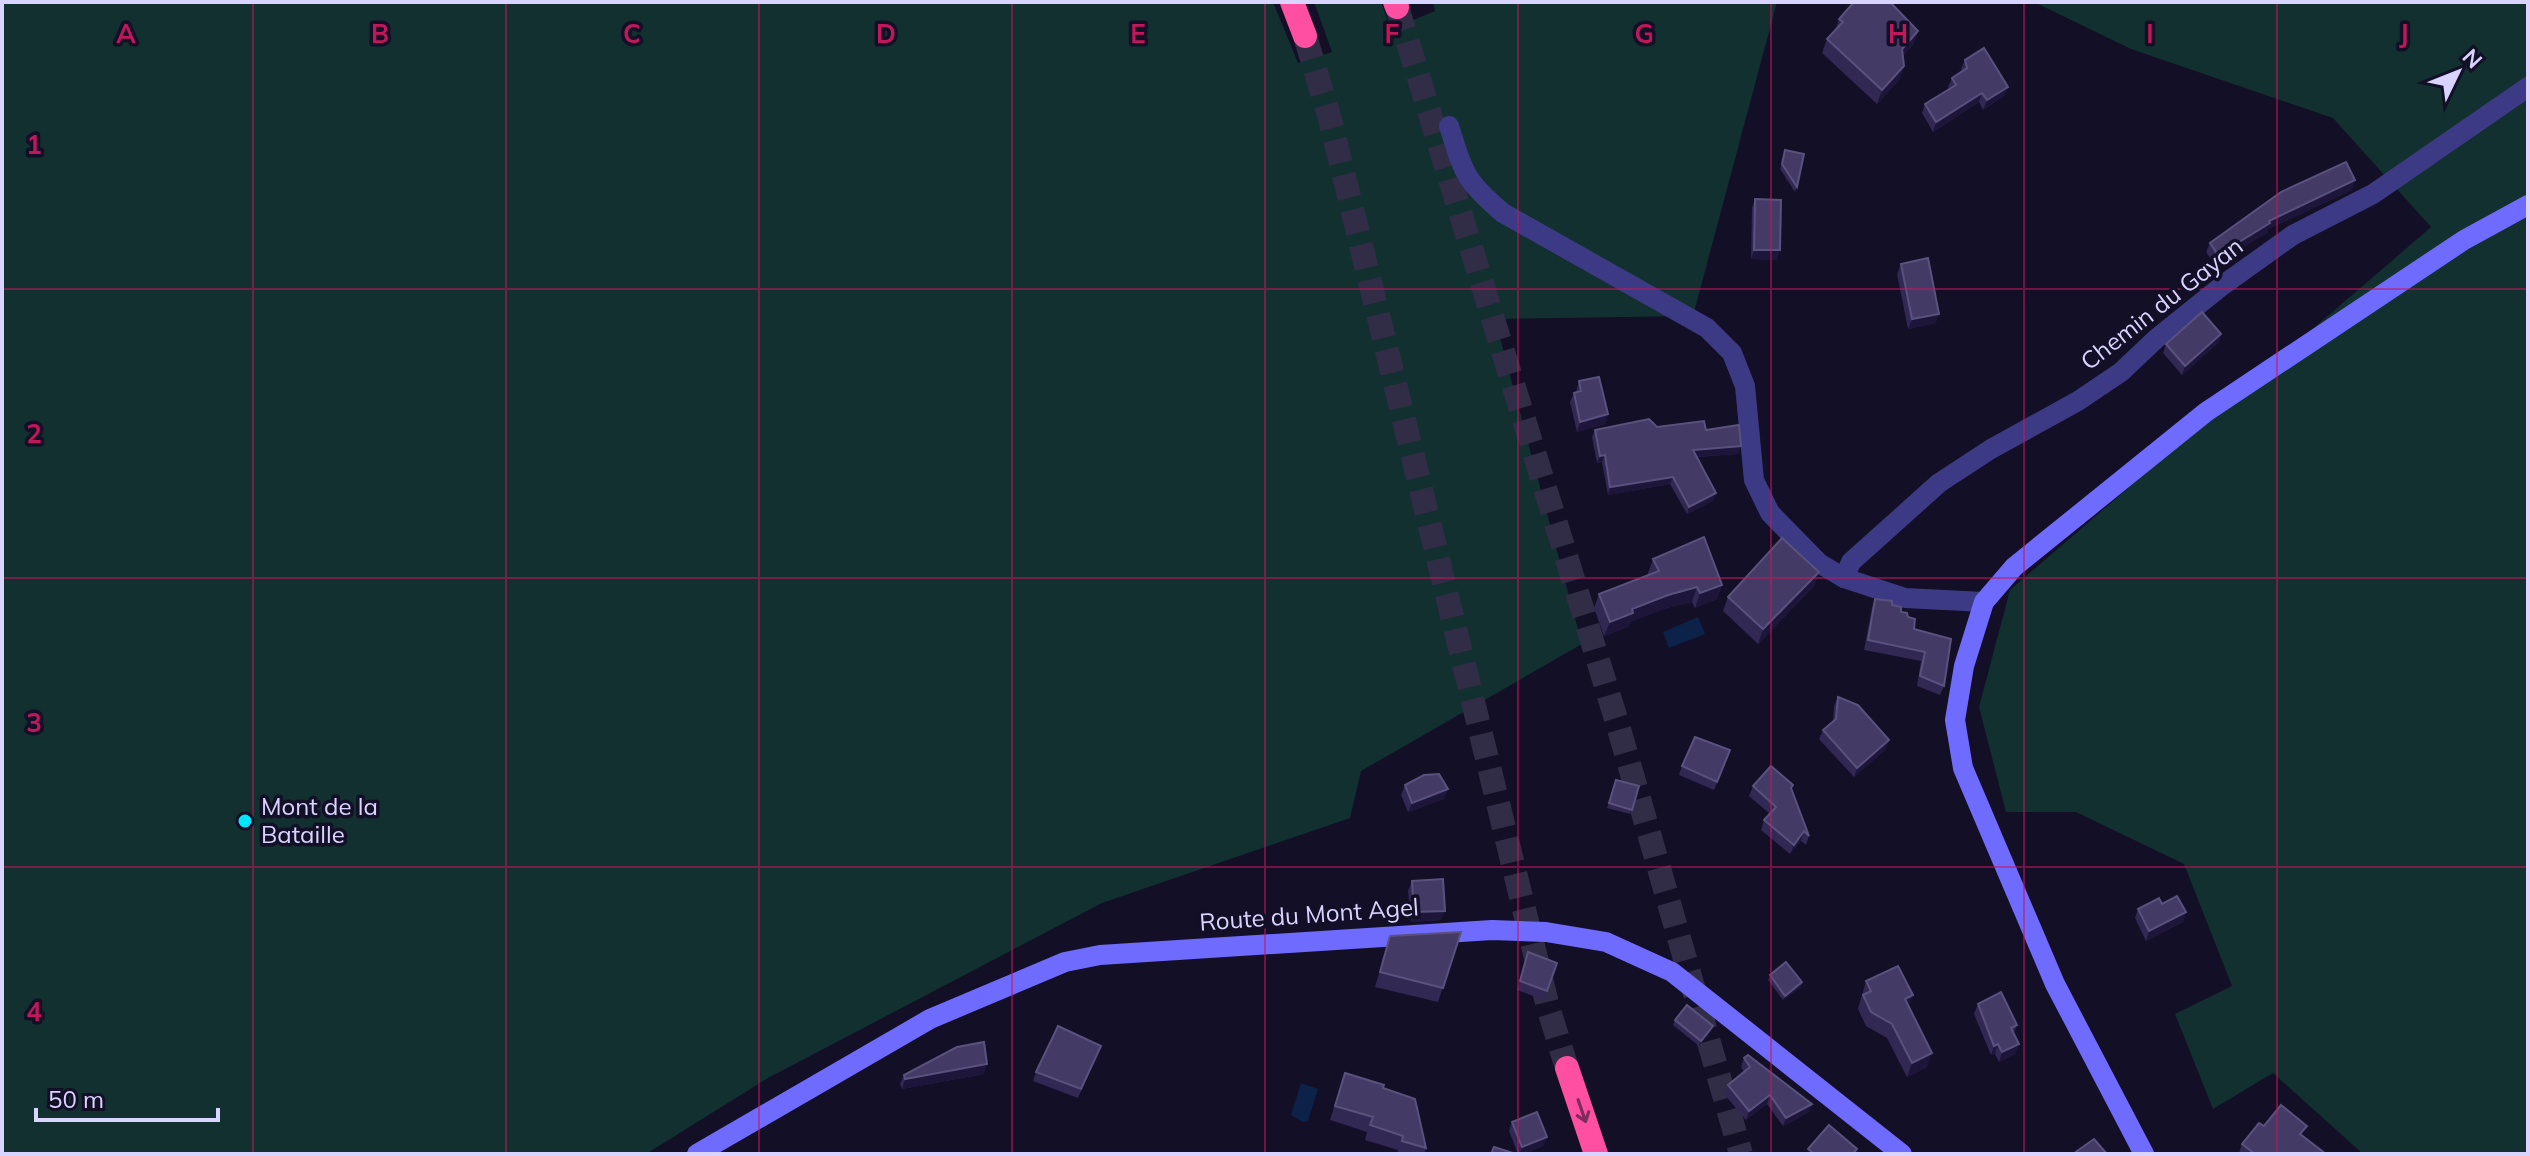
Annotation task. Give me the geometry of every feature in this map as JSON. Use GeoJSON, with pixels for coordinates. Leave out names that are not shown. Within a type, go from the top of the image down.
{"type":"FeatureCollection","features":[{"type":"Feature","properties":{"kind":"highway"},"geometry":{"type":"LineString","coordinates":[[1292,2],[1305,36]]}},
{"type":"Feature","properties":{"kind":"highway"},"geometry":{"type":"LineString","coordinates":[[1567,1068],[1596,1154]]}},
{"type":"Feature","properties":{"kind":"street","name":"Chemin du Gayan"},"geometry":{"type":"LineString","coordinates":[[1844,578],[1851,562],[1939,483],[1991,449],[2089,394],[2121,372],[2157,338],[2223,285],[2293,235],[2373,194],[2528,87]]}},
{"type":"Feature","properties":{"kind":"street"},"geometry":{"type":"LineString","coordinates":[[1449,126],[1463,170],[1474,188],[1503,213],[1707,328],[1732,353],[1745,386],[1754,480],[1770,513],[1819,563],[1844,578],[1905,598],[1984,602]]}},
{"type":"Feature","properties":{"kind":"street"},"geometry":{"type":"LineString","coordinates":[[2144,1154],[2055,984],[1963,768],[1955,720],[1964,666],[1984,602],[2014,567],[2206,412],[2464,240],[2528,205]]}},
{"type":"Feature","properties":{"kind":"street","name":"Route du Mont Agel"},"geometry":{"type":"LineString","coordinates":[[697,1154],[930,1019],[1065,962],[1100,955],[1492,930],[1546,932],[1606,942],[1672,972],[1902,1154]]}},
{"type":"Feature","properties":{"kind":"green space"},"geometry":{"type":"Polygon","coordinates":[[[2,2],[1273,2],[1298,63],[1332,52],[1314,2],[1381,2],[1391,29],[1435,11],[1433,2],[1777,2],[1693,316],[1495,319],[1582,644],[1361,771],[1350,818],[1102,903],[768,1078],[646,1154],[2,1154],[2,2]]]}},
{"type":"Feature","properties":{"kind":"green space"},"geometry":{"type":"Polygon","coordinates":[[[2034,2],[2528,2],[2528,1154],[2363,1154],[2273,1073],[2213,1109],[2175,1014],[2232,986],[2184,864],[2076,812],[2006,812],[1979,707],[2010,590],[2431,227],[2333,118],[2131,49],[2034,2]]]}},
{"type":"Feature","properties":{"kind":"water"},"geometry":{"type":"Polygon","coordinates":[[[1698,617],[1705,634],[1669,648],[1663,632],[1698,617]]]}},
{"type":"Feature","properties":{"kind":"water"},"geometry":{"type":"Polygon","coordinates":[[[1301,1083],[1318,1089],[1308,1121],[1303,1122],[1291,1115],[1301,1083]]]}},
{"type":"Feature","properties":{"kind":"building"},"geometry":{"type":"Polygon","coordinates":[[[1854,2],[1890,2],[1918,31],[1902,49],[1904,66],[1882,90],[1827,39],[1843,22],[1839,19],[1854,2]]]}},
{"type":"Feature","properties":{"kind":"building"},"geometry":{"type":"Polygon","coordinates":[[[1984,48],[2008,87],[1987,100],[1982,93],[1936,122],[1925,104],[1956,85],[1952,78],[1967,68],[1965,60],[1984,48]]]}},
{"type":"Feature","properties":{"kind":"building"},"geometry":{"type":"Polygon","coordinates":[[[1785,150],[1804,154],[1797,187],[1782,164],[1785,150]]]}},
{"type":"Feature","properties":{"kind":"building"},"geometry":{"type":"Polygon","coordinates":[[[2346,162],[2355,180],[2269,221],[2218,255],[2210,243],[2281,192],[2346,162]]]}},
{"type":"Feature","properties":{"kind":"building"},"geometry":{"type":"Polygon","coordinates":[[[1755,199],[1781,200],[1780,250],[1754,250],[1755,199]]]}},
{"type":"Feature","properties":{"kind":"building"},"geometry":{"type":"Polygon","coordinates":[[[1928,258],[1939,314],[1912,319],[1901,264],[1928,258]]]}},
{"type":"Feature","properties":{"kind":"building"},"geometry":{"type":"Polygon","coordinates":[[[2202,312],[2221,334],[2185,366],[2166,344],[2202,312]]]}},
{"type":"Feature","properties":{"kind":"building"},"geometry":{"type":"Polygon","coordinates":[[[1599,377],[1608,414],[1580,422],[1574,393],[1581,391],[1579,381],[1599,377]]]}},
{"type":"Feature","properties":{"kind":"building"},"geometry":{"type":"Polygon","coordinates":[[[1649,419],[1657,427],[1704,421],[1706,430],[1739,425],[1741,446],[1693,450],[1716,493],[1689,507],[1673,477],[1610,487],[1605,455],[1600,456],[1595,430],[1649,419]]]}},
{"type":"Feature","properties":{"kind":"building"},"geometry":{"type":"Polygon","coordinates":[[[1704,537],[1722,585],[1700,593],[1697,587],[1668,595],[1632,609],[1633,613],[1610,622],[1599,594],[1659,571],[1653,559],[1704,537]]]}},
{"type":"Feature","properties":{"kind":"building"},"geometry":{"type":"Polygon","coordinates":[[[1782,538],[1819,572],[1763,629],[1728,597],[1782,538]]]}},
{"type":"Feature","properties":{"kind":"building"},"geometry":{"type":"Polygon","coordinates":[[[1875,599],[1892,601],[1892,605],[1901,607],[1901,612],[1915,619],[1914,629],[1951,639],[1944,686],[1920,676],[1925,652],[1868,640],[1875,599]]]}},
{"type":"Feature","properties":{"kind":"building"},"geometry":{"type":"Polygon","coordinates":[[[1838,697],[1858,705],[1889,740],[1857,768],[1823,730],[1836,719],[1838,697]]]}},
{"type":"Feature","properties":{"kind":"building"},"geometry":{"type":"Polygon","coordinates":[[[1695,737],[1730,750],[1717,782],[1682,766],[1695,737]]]}},
{"type":"Feature","properties":{"kind":"building"},"geometry":{"type":"Polygon","coordinates":[[[1771,766],[1793,785],[1791,788],[1809,836],[1804,831],[1794,845],[1764,820],[1776,807],[1753,786],[1771,766]]]}},
{"type":"Feature","properties":{"kind":"building"},"geometry":{"type":"Polygon","coordinates":[[[1439,774],[1448,789],[1412,803],[1405,785],[1424,775],[1439,774]]]}},
{"type":"Feature","properties":{"kind":"building"},"geometry":{"type":"Polygon","coordinates":[[[1616,780],[1639,786],[1632,810],[1609,803],[1616,780]]]}},
{"type":"Feature","properties":{"kind":"building"},"geometry":{"type":"Polygon","coordinates":[[[1443,879],[1445,911],[1414,912],[1412,881],[1443,879]]]}},
{"type":"Feature","properties":{"kind":"building"},"geometry":{"type":"Polygon","coordinates":[[[2177,896],[2186,912],[2149,931],[2138,909],[2159,898],[2162,904],[2177,896]]]}},
{"type":"Feature","properties":{"kind":"building"},"geometry":{"type":"Polygon","coordinates":[[[1461,932],[1443,988],[1380,972],[1390,936],[1461,932]]]}},
{"type":"Feature","properties":{"kind":"building"},"geometry":{"type":"Polygon","coordinates":[[[1528,952],[1557,963],[1547,991],[1520,981],[1528,952]]]}},
{"type":"Feature","properties":{"kind":"building"},"geometry":{"type":"Polygon","coordinates":[[[1786,962],[1802,982],[1785,996],[1770,975],[1786,962]]]}},
{"type":"Feature","properties":{"kind":"building"},"geometry":{"type":"Polygon","coordinates":[[[1898,966],[1913,995],[1905,999],[1932,1053],[1912,1063],[1892,1024],[1871,1012],[1863,995],[1871,991],[1866,981],[1898,966]]]}},
{"type":"Feature","properties":{"kind":"building"},"geometry":{"type":"Polygon","coordinates":[[[2001,992],[2017,1025],[2011,1028],[2019,1044],[2002,1052],[1998,1044],[1994,1046],[1978,1004],[2001,992]]]}},
{"type":"Feature","properties":{"kind":"building"},"geometry":{"type":"Polygon","coordinates":[[[1687,1005],[1713,1026],[1701,1041],[1675,1020],[1687,1005]]]}},
{"type":"Feature","properties":{"kind":"building"},"geometry":{"type":"Polygon","coordinates":[[[1058,1026],[1101,1046],[1081,1089],[1036,1072],[1058,1026]]]}},
{"type":"Feature","properties":{"kind":"building"},"geometry":{"type":"Polygon","coordinates":[[[984,1042],[987,1064],[905,1079],[904,1075],[957,1047],[984,1042]]]}},
{"type":"Feature","properties":{"kind":"building"},"geometry":{"type":"Polygon","coordinates":[[[1748,1055],[1812,1104],[1786,1118],[1770,1095],[1749,1111],[1728,1085],[1750,1067],[1744,1058],[1748,1055]]]}},
{"type":"Feature","properties":{"kind":"building"},"geometry":{"type":"Polygon","coordinates":[[[1345,1073],[1415,1099],[1426,1148],[1402,1141],[1403,1136],[1370,1125],[1373,1117],[1335,1106],[1345,1073]]]}},
{"type":"Feature","properties":{"kind":"building"},"geometry":{"type":"Polygon","coordinates":[[[2281,1105],[2307,1126],[2300,1134],[2326,1154],[2255,1154],[2242,1144],[2259,1123],[2264,1126],[2281,1105]]]}},
{"type":"Feature","properties":{"kind":"building"},"geometry":{"type":"Polygon","coordinates":[[[1537,1112],[1547,1137],[1522,1147],[1512,1122],[1537,1112]]]}},
{"type":"Feature","properties":{"kind":"building"},"geometry":{"type":"Polygon","coordinates":[[[1829,1125],[1857,1149],[1853,1154],[1814,1154],[1808,1149],[1829,1125]]]}},
{"type":"Feature","properties":{"kind":"building"},"geometry":{"type":"Polygon","coordinates":[[[2094,1139],[2107,1154],[2073,1154],[2094,1139]]]}},
{"type":"Feature","properties":{"kind":"building"},"geometry":{"type":"Polygon","coordinates":[[[1494,1147],[1516,1154],[1491,1154],[1494,1147]]]}},
{"type":"Feature","properties":{"kind":"tunnel"},"geometry":{"type":"LineString","coordinates":[[1397,7],[1617,722],[1741,1154]]}},
{"type":"Feature","properties":{"kind":"tunnel"},"geometry":{"type":"LineString","coordinates":[[1305,36],[1330,119],[1548,1007],[1567,1068]]}},
{"type":"Feature","properties":{"kind":"place","name":"Mont de la Bataille"},"geometry":{"type":"Point","coordinates":[245,821]}}]}
